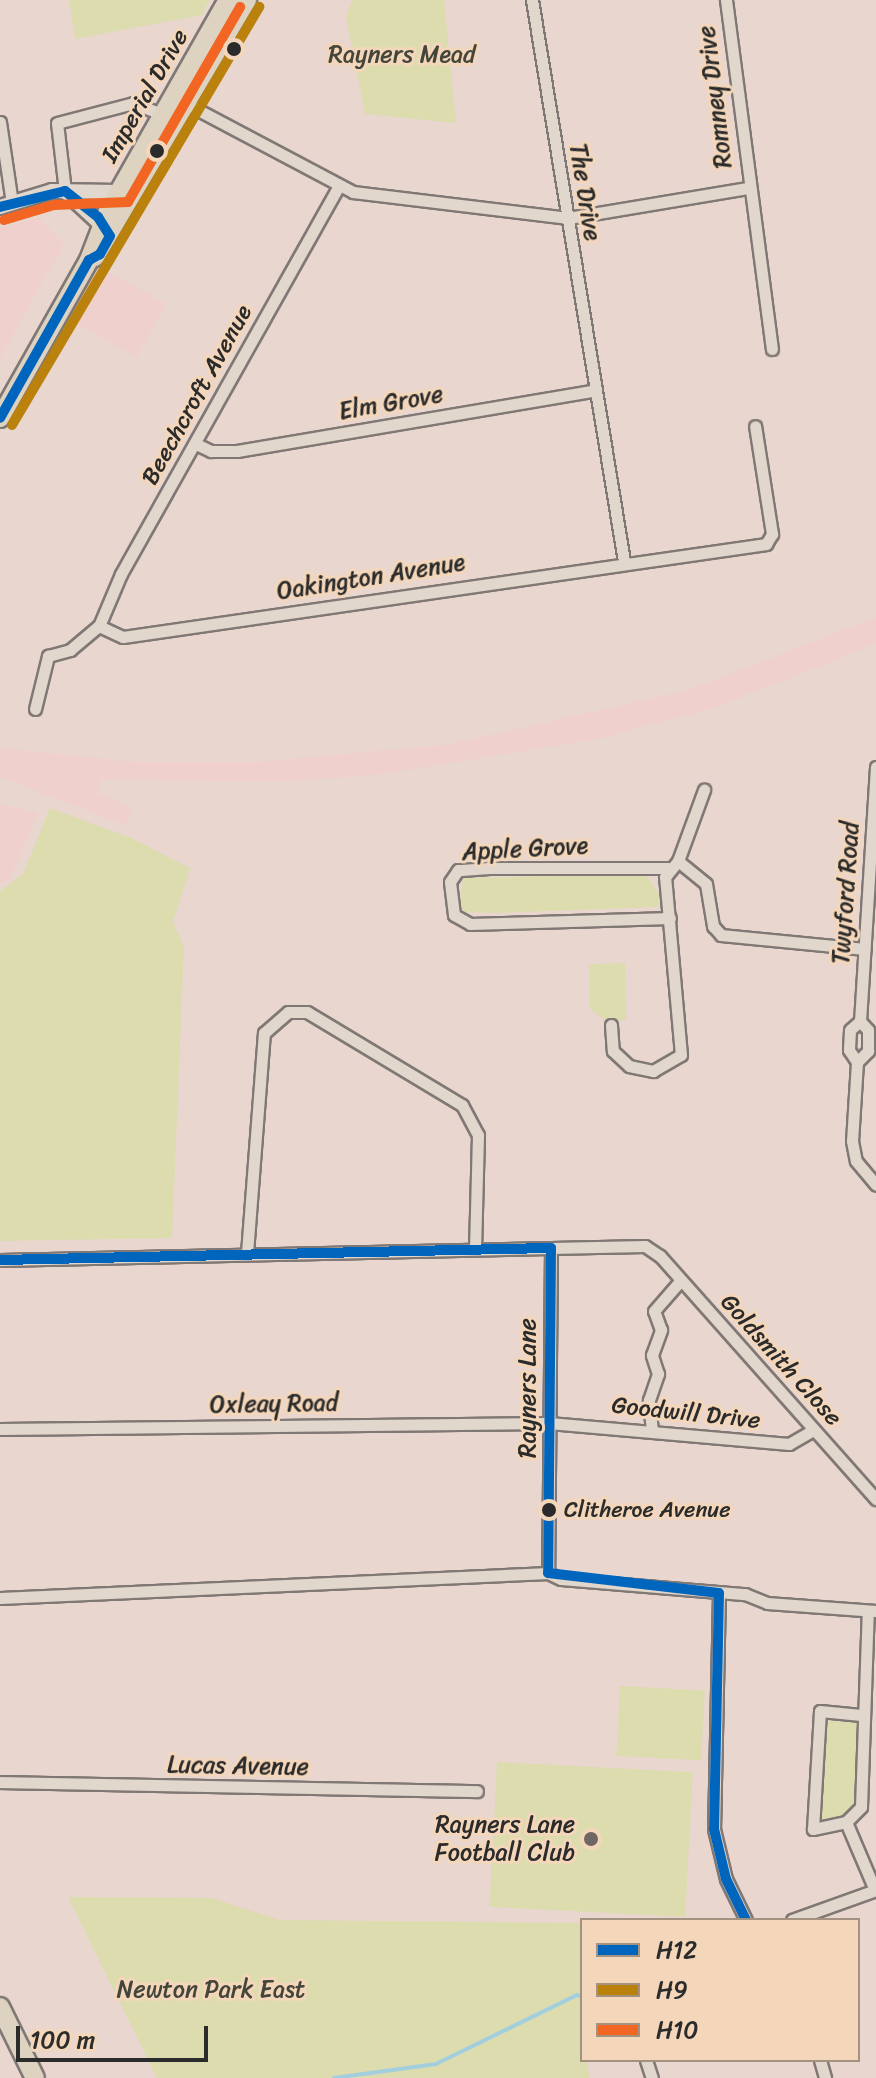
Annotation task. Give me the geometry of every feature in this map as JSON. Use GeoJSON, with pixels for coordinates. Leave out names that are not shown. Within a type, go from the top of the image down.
{"type":"FeatureCollection","features":[{"type":"Feature","properties":{"kind":"main road","name":"Imperial Drive"},"geometry":{"type":"LineString","coordinates":[[106,229],[118,192],[162,114],[180,100],[228,0]]}},
{"type":"Feature","properties":{"kind":"main road","name":"Imperial Drive"},"geometry":{"type":"LineString","coordinates":[[0,418],[180,100],[247,0]]}},
{"type":"Feature","properties":{"kind":"main road"},"geometry":{"type":"LineString","coordinates":[[0,2007],[35,2078]]}},
{"type":"Feature","properties":{"kind":"street","name":"The Drive"},"geometry":{"type":"LineString","coordinates":[[532,0],[624,561]]}},
{"type":"Feature","properties":{"kind":"street","name":"Romney Drive"},"geometry":{"type":"LineString","coordinates":[[726,0],[748,188],[772,349]]}},
{"type":"Feature","properties":{"kind":"street"},"geometry":{"type":"LineString","coordinates":[[180,100],[339,186],[568,218],[748,188]]}},
{"type":"Feature","properties":{"kind":"street"},"geometry":{"type":"LineString","coordinates":[[106,229],[65,191],[57,123],[133,103],[162,114]]}},
{"type":"Feature","properties":{"kind":"street"},"geometry":{"type":"LineString","coordinates":[[0,122],[6,205],[65,191],[118,192]]}},
{"type":"Feature","properties":{"kind":"street","name":"Beechcroft Avenue"},"geometry":{"type":"LineString","coordinates":[[99,626],[121,574],[339,186]]}},
{"type":"Feature","properties":{"kind":"street","name":"Elm Grove"},"geometry":{"type":"LineString","coordinates":[[196,444],[211,451],[237,451],[596,390]]}},
{"type":"Feature","properties":{"kind":"street","name":"Oakington Avenue"},"geometry":{"type":"LineString","coordinates":[[99,626],[123,637],[624,561],[766,544],[772,534],[755,426]]}},
{"type":"Feature","properties":{"kind":"street"},"geometry":{"type":"LineString","coordinates":[[35,709],[42,665],[55,655],[82,643],[99,626]]}},
{"type":"Feature","properties":{"kind":"street","name":"Twyford Road"},"geometry":{"type":"LineString","coordinates":[[857,1062],[868,1051],[868,1030],[860,1021],[876,767]]}},
{"type":"Feature","properties":{"kind":"street"},"geometry":{"type":"LineString","coordinates":[[611,1025],[613,1051],[629,1066],[653,1071],[681,1055],[670,918],[673,864],[704,790]]}},
{"type":"Feature","properties":{"kind":"street"},"geometry":{"type":"LineString","coordinates":[[673,864],[706,884],[713,926],[721,935],[864,949]]}},
{"type":"Feature","properties":{"kind":"street","name":"Apple Grove"},"geometry":{"type":"LineString","coordinates":[[670,918],[470,924],[454,915],[450,882],[458,870],[673,864]]}},
{"type":"Feature","properties":{"kind":"street"},"geometry":{"type":"LineString","coordinates":[[247,1253],[264,1033],[288,1012],[307,1012],[462,1105],[478,1135],[475,1249]]}},
{"type":"Feature","properties":{"kind":"street","name":"Twyford Road"},"geometry":{"type":"LineString","coordinates":[[860,1021],[850,1030],[849,1050],[857,1062],[852,1141],[856,1161],[876,1185]]}},
{"type":"Feature","properties":{"kind":"street","name":"Goldsmith Close"},"geometry":{"type":"LineString","coordinates":[[551,1248],[645,1246],[683,1284],[876,1499]]}},
{"type":"Feature","properties":{"kind":"street"},"geometry":{"type":"LineString","coordinates":[[0,1260],[551,1248]]}},
{"type":"Feature","properties":{"kind":"street","name":"Rayners Lane"},"geometry":{"type":"LineString","coordinates":[[548,1573],[551,1248]]}},
{"type":"Feature","properties":{"kind":"street"},"geometry":{"type":"LineString","coordinates":[[652,1431],[649,1400],[658,1374],[652,1355],[661,1330],[654,1311],[683,1284]]}},
{"type":"Feature","properties":{"kind":"street","name":"Oxleay Road"},"geometry":{"type":"LineString","coordinates":[[0,1429],[549,1423]]}},
{"type":"Feature","properties":{"kind":"street","name":"Goodwill Drive"},"geometry":{"type":"LineString","coordinates":[[549,1423],[789,1444],[813,1430]]}},
{"type":"Feature","properties":{"kind":"street"},"geometry":{"type":"LineString","coordinates":[[0,1598],[522,1579],[548,1573],[745,1594],[767,1603],[872,1611],[861,1715],[861,1807],[846,1822],[813,1829],[820,1711],[861,1715]]}},
{"type":"Feature","properties":{"kind":"street"},"geometry":{"type":"LineString","coordinates":[[719,1593],[714,1829],[726,1879],[745,1918]]}},
{"type":"Feature","properties":{"kind":"street","name":"Lucas Avenue"},"geometry":{"type":"LineString","coordinates":[[0,1782],[477,1791]]}},
{"type":"Feature","properties":{"kind":"street"},"geometry":{"type":"LineString","coordinates":[[797,1918],[875,1890],[846,1822]]}},
{"type":"Feature","properties":{"kind":"shaded area"},"geometry":{"type":"Polygon","coordinates":[[[39,218],[64,244],[0,358],[0,228],[39,218]]]}},
{"type":"Feature","properties":{"kind":"shaded area"},"geometry":{"type":"Polygon","coordinates":[[[105,270],[166,304],[137,357],[75,323],[105,270]]]}},
{"type":"Feature","properties":{"kind":"shaded area"},"geometry":{"type":"Polygon","coordinates":[[[876,617],[876,643],[707,710],[597,739],[377,775],[276,782],[101,779],[97,793],[132,808],[125,825],[0,777],[0,748],[133,762],[258,762],[451,744],[692,689],[876,617]]]}},
{"type":"Feature","properties":{"kind":"shaded area"},"geometry":{"type":"Polygon","coordinates":[[[0,804],[38,813],[10,879],[0,883],[0,804]]]}},
{"type":"Feature","properties":{"kind":"green space"},"geometry":{"type":"Polygon","coordinates":[[[69,0],[209,1],[202,15],[75,39],[69,0]]]}},
{"type":"Feature","properties":{"kind":"green space","name":"Rayners Mead"},"geometry":{"type":"Polygon","coordinates":[[[352,0],[444,0],[456,123],[365,114],[346,17],[352,0]]]}},
{"type":"Feature","properties":{"kind":"green space"},"geometry":{"type":"Polygon","coordinates":[[[50,808],[131,838],[190,868],[173,922],[184,947],[172,1238],[0,1241],[0,891],[23,874],[50,808]]]}},
{"type":"Feature","properties":{"kind":"green space"},"geometry":{"type":"Polygon","coordinates":[[[646,874],[661,898],[657,907],[495,913],[465,912],[460,906],[463,878],[646,874]]]}},
{"type":"Feature","properties":{"kind":"green space"},"geometry":{"type":"Polygon","coordinates":[[[625,963],[626,1020],[606,1021],[590,1009],[589,964],[625,963]]]}},
{"type":"Feature","properties":{"kind":"green space"},"geometry":{"type":"Polygon","coordinates":[[[620,1686],[705,1690],[701,1760],[616,1756],[620,1686]]]}},
{"type":"Feature","properties":{"kind":"green space"},"geometry":{"type":"Polygon","coordinates":[[[820,1721],[861,1722],[853,1816],[820,1821],[820,1721]]]}},
{"type":"Feature","properties":{"kind":"green space","name":"Rayners Lane Football Club"},"geometry":{"type":"Polygon","coordinates":[[[497,1762],[693,1772],[685,1917],[489,1907],[497,1762]]]}},
{"type":"Feature","properties":{"kind":"green space","name":"Newton Park East"},"geometry":{"type":"Polygon","coordinates":[[[68,1897],[212,1898],[279,1920],[580,1923],[580,2062],[586,2062],[590,2078],[157,2078],[68,1897]]]}},
{"type":"Feature","properties":{"kind":"waterway"},"geometry":{"type":"LineString","coordinates":[[334,2078],[436,2064],[580,1996]]}},
{"type":"Feature","properties":{"kind":"transit line","name":"H10"},"geometry":{"type":"LineString","coordinates":[[4,220],[54,205],[128,202],[240,7]]}},
{"type":"Feature","properties":{"kind":"transit line","name":"H9"},"geometry":{"type":"LineString","coordinates":[[12,425],[259,7]]}},
{"type":"Feature","properties":{"kind":"transit line","name":"H12"},"geometry":{"type":"LineString","coordinates":[[0,207],[65,191],[98,217],[110,236],[100,254],[89,260],[0,418]]}},
{"type":"Feature","properties":{"kind":"transit line","name":"H12"},"geometry":{"type":"LineString","coordinates":[[551,1248],[548,1573],[719,1593]]}},
{"type":"Feature","properties":{"kind":"transit line","name":"H12"},"geometry":{"type":"LineString","coordinates":[[0,1260],[551,1248]]}},
{"type":"Feature","properties":{"kind":"transit line","name":"H12"},"geometry":{"type":"LineString","coordinates":[[719,1593],[714,1829],[726,1879],[745,1918]]}},
{"type":"Feature","properties":{"kind":"place","name":"Clitheroe Avenue"},"geometry":{"type":"Point","coordinates":[549,1510]}},
{"type":"Feature","properties":{"kind":"place","name":"Rayners Lane Football Club"},"geometry":{"type":"Point","coordinates":[591,1839]}}]}
